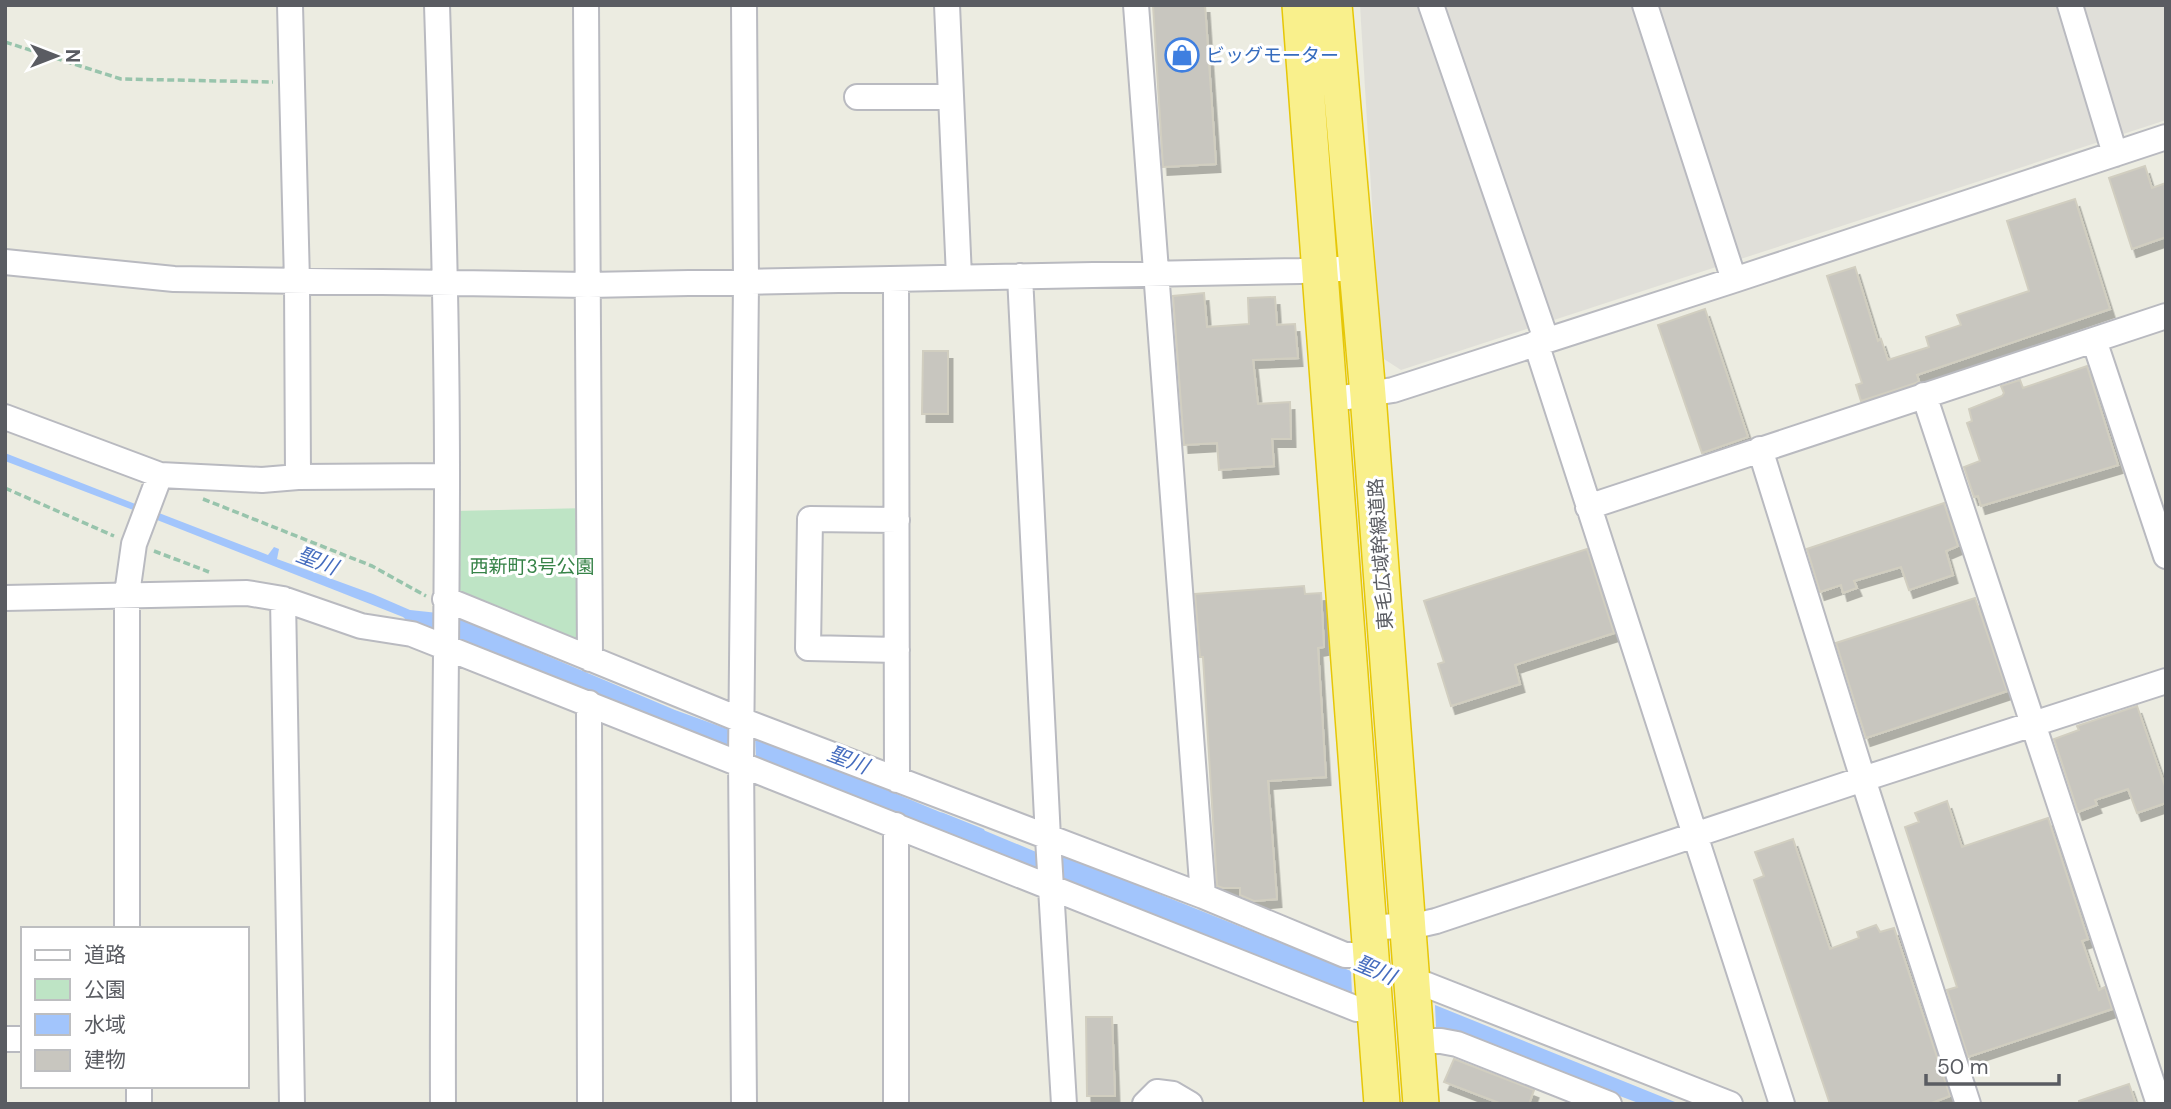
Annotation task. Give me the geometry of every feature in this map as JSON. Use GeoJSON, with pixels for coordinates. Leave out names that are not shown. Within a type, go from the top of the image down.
{"type":"FeatureCollection","features":[{"type":"Feature","properties":{"kind":"highway","name":"東毛広域幹線道路"},"geometry":{"type":"LineString","coordinates":[[1300,5],[1382,1104]]}},
{"type":"Feature","properties":{"kind":"highway","name":"東毛広域幹線道路"},"geometry":{"type":"LineString","coordinates":[[1334,5],[1368,395],[1421,1104]]}},
{"type":"Feature","properties":{"kind":"street"},"geometry":{"type":"LineString","coordinates":[[290,5],[297,282],[298,477]]}},
{"type":"Feature","properties":{"kind":"street"},"geometry":{"type":"LineString","coordinates":[[438,5],[446,283],[447,476],[443,1104]]}},
{"type":"Feature","properties":{"kind":"street"},"geometry":{"type":"LineString","coordinates":[[586,5],[590,659]]}},
{"type":"Feature","properties":{"kind":"street"},"geometry":{"type":"LineString","coordinates":[[744,5],[746,282],[741,723],[744,1104]]}},
{"type":"Feature","properties":{"kind":"street"},"geometry":{"type":"LineString","coordinates":[[947,5],[959,277]]}},
{"type":"Feature","properties":{"kind":"street"},"geometry":{"type":"LineString","coordinates":[[1136,5],[1203,896]]}},
{"type":"Feature","properties":{"kind":"street"},"geometry":{"type":"LineString","coordinates":[[1431,5],[1541,341],[1588,506],[1782,1104]]}},
{"type":"Feature","properties":{"kind":"street"},"geometry":{"type":"LineString","coordinates":[[1645,5],[1734,281]]}},
{"type":"Feature","properties":{"kind":"street"},"geometry":{"type":"LineString","coordinates":[[2070,5],[2115,154]]}},
{"type":"Feature","properties":{"kind":"street"},"geometry":{"type":"LineString","coordinates":[[857,97],[951,97]]}},
{"type":"Feature","properties":{"kind":"street"},"geometry":{"type":"LineString","coordinates":[[1329,400],[1393,390],[1734,281],[2166,136]]}},
{"type":"Feature","properties":{"kind":"street"},"geometry":{"type":"LineString","coordinates":[[5,262],[174,279],[588,285],[1357,268]]}},
{"type":"Feature","properties":{"kind":"street"},"geometry":{"type":"LineString","coordinates":[[1020,276],[1064,1104]]}},
{"type":"Feature","properties":{"kind":"street"},"geometry":{"type":"LineString","coordinates":[[896,279],[897,780]]}},
{"type":"Feature","properties":{"kind":"street"},"geometry":{"type":"LineString","coordinates":[[1588,506],[2166,316]]}},
{"type":"Feature","properties":{"kind":"street"},"geometry":{"type":"LineString","coordinates":[[2094,340],[2166,556]]}},
{"type":"Feature","properties":{"kind":"street"},"geometry":{"type":"LineString","coordinates":[[1924,395],[2158,1104]]}},
{"type":"Feature","properties":{"kind":"street"},"geometry":{"type":"LineString","coordinates":[[5,417],[164,480],[447,476]]}},
{"type":"Feature","properties":{"kind":"street"},"geometry":{"type":"LineString","coordinates":[[1760,449],[1968,1104]]}},
{"type":"Feature","properties":{"kind":"street"},"geometry":{"type":"LineString","coordinates":[[127,927],[127,594],[134,544],[164,480]]}},
{"type":"Feature","properties":{"kind":"street"},"geometry":{"type":"LineString","coordinates":[[897,520],[810,519],[808,649],[897,650]]}},
{"type":"Feature","properties":{"kind":"street"},"geometry":{"type":"LineString","coordinates":[[5,598],[247,593],[283,599],[360,626],[412,634],[741,761],[896,825],[1051,882],[1357,1009],[1372,975],[1408,926],[1436,921],[2166,681]]}},
{"type":"Feature","properties":{"kind":"street"},"geometry":{"type":"LineString","coordinates":[[283,599],[292,1104]]}},
{"type":"Feature","properties":{"kind":"street"},"geometry":{"type":"LineString","coordinates":[[445,607],[590,659],[741,723],[897,780],[1049,842],[1203,896],[1345,956],[1372,975]]}},
{"type":"Feature","properties":{"kind":"street"},"geometry":{"type":"LineString","coordinates":[[589,703],[590,1104]]}},
{"type":"Feature","properties":{"kind":"street"},"geometry":{"type":"LineString","coordinates":[[896,825],[896,1104]]}},
{"type":"Feature","properties":{"kind":"street"},"geometry":{"type":"LineString","coordinates":[[1609,1104],[1457,1044],[1441,1041],[1414,1009],[1427,985],[1730,1104]]}},
{"type":"Feature","properties":{"kind":"street"},"geometry":{"type":"LineString","coordinates":[[1145,1104],[1157,1092],[1173,1094],[1190,1104]]}},
{"type":"Feature","properties":{"kind":"path"},"geometry":{"type":"LineString","coordinates":[[5,42],[121,79],[292,82]]}},
{"type":"Feature","properties":{"kind":"path"},"geometry":{"type":"LineString","coordinates":[[164,480],[183,491],[372,566],[445,607]]}},
{"type":"Feature","properties":{"kind":"shaded area"},"geometry":{"type":"Polygon","coordinates":[[[1360,5],[2166,5],[2166,120],[1401,370],[1384,359],[1380,336],[1360,5]]]}},
{"type":"Feature","properties":{"kind":"green space","name":"西新町3号公園"},"geometry":{"type":"Polygon","coordinates":[[[589,508],[590,652],[455,596],[454,511],[589,508]]]}},
{"type":"Feature","properties":{"kind":"water"},"geometry":{"type":"Polygon","coordinates":[[[5,453],[143,507],[141,513],[5,461],[5,453]]]}},
{"type":"Feature","properties":{"kind":"water"},"geometry":{"type":"Polygon","coordinates":[[[159,513],[268,555],[274,547],[279,549],[277,559],[410,610],[438,613],[437,641],[416,629],[403,617],[152,518],[159,513]]]}},
{"type":"Feature","properties":{"kind":"water"},"geometry":{"type":"Polygon","coordinates":[[[458,618],[675,710],[733,731],[734,756],[458,647],[458,618]]]}},
{"type":"Feature","properties":{"kind":"water"},"geometry":{"type":"Polygon","coordinates":[[[755,735],[1041,854],[1042,876],[756,760],[755,735]]]}},
{"type":"Feature","properties":{"kind":"water"},"geometry":{"type":"Polygon","coordinates":[[[1062,855],[1351,971],[1352,994],[1063,883],[1062,855]]]}},
{"type":"Feature","properties":{"kind":"water"},"geometry":{"type":"Polygon","coordinates":[[[1435,1005],[1680,1104],[1641,1104],[1436,1027],[1435,1005]]]}},
{"type":"Feature","properties":{"kind":"building","name":"ビッグモーター"},"geometry":{"type":"Polygon","coordinates":[[[1153,5],[1205,5],[1216,164],[1163,167],[1153,5]]]}},
{"type":"Feature","properties":{"kind":"building"},"geometry":{"type":"Polygon","coordinates":[[[2145,166],[2152,188],[2166,183],[2166,237],[2132,249],[2109,178],[2145,166]]]}},
{"type":"Feature","properties":{"kind":"building"},"geometry":{"type":"Polygon","coordinates":[[[2075,199],[2110,309],[1917,375],[1919,381],[1916,383],[1861,401],[1856,385],[1862,383],[1827,276],[1855,267],[1878,341],[1881,339],[1888,360],[1929,347],[1926,337],[1961,325],[1957,315],[2029,291],[2007,221],[2075,199]]]}},
{"type":"Feature","properties":{"kind":"building"},"geometry":{"type":"Polygon","coordinates":[[[1204,293],[1207,327],[1249,324],[1248,298],[1275,297],[1277,325],[1295,324],[1298,358],[1253,360],[1258,404],[1290,402],[1291,439],[1272,439],[1274,466],[1219,470],[1217,443],[1184,445],[1173,296],[1204,293]]]}},
{"type":"Feature","properties":{"kind":"building"},"geometry":{"type":"Polygon","coordinates":[[[1705,309],[1748,437],[1702,453],[1658,325],[1705,309]]]}},
{"type":"Feature","properties":{"kind":"building"},"geometry":{"type":"Polygon","coordinates":[[[923,351],[948,351],[948,414],[922,414],[923,351]]]}},
{"type":"Feature","properties":{"kind":"building"},"geometry":{"type":"Polygon","coordinates":[[[2087,366],[2118,465],[1981,506],[1978,496],[1974,497],[1964,467],[1980,461],[1967,423],[1972,421],[1969,409],[2002,396],[2004,393],[2001,386],[2020,380],[2023,388],[2087,366]]]}},
{"type":"Feature","properties":{"kind":"building"},"geometry":{"type":"Polygon","coordinates":[[[1944,503],[1958,546],[1946,551],[1953,575],[1909,590],[1901,567],[1854,581],[1857,588],[1843,593],[1841,585],[1820,592],[1807,549],[1944,503]]]}},
{"type":"Feature","properties":{"kind":"building"},"geometry":{"type":"Polygon","coordinates":[[[1587,549],[1614,633],[1515,665],[1520,684],[1451,706],[1438,664],[1444,662],[1424,601],[1587,549]]]}},
{"type":"Feature","properties":{"kind":"building"},"geometry":{"type":"Polygon","coordinates":[[[1304,586],[1305,594],[1321,593],[1324,647],[1318,648],[1326,777],[1268,781],[1277,899],[1254,901],[1240,895],[1240,888],[1217,886],[1203,657],[1200,657],[1195,594],[1304,586]]]}},
{"type":"Feature","properties":{"kind":"building"},"geometry":{"type":"Polygon","coordinates":[[[1975,598],[2007,691],[1866,738],[1836,643],[1975,598]]]}},
{"type":"Feature","properties":{"kind":"building"},"geometry":{"type":"Polygon","coordinates":[[[2137,706],[2166,789],[2166,803],[2137,813],[2128,789],[2095,800],[2097,805],[2078,812],[2054,739],[2079,730],[2077,726],[2137,706]]]}},
{"type":"Feature","properties":{"kind":"building"},"geometry":{"type":"Polygon","coordinates":[[[1947,801],[1962,847],[2048,818],[2088,939],[2082,941],[2099,990],[2105,987],[2112,1009],[1968,1057],[1947,990],[1957,987],[1905,827],[1919,822],[1915,813],[1947,801]]]}},
{"type":"Feature","properties":{"kind":"building"},"geometry":{"type":"Polygon","coordinates":[[[1793,839],[1830,949],[1859,938],[1857,932],[1876,925],[1880,932],[1894,928],[1950,1096],[1929,1104],[1830,1104],[1754,880],[1764,876],[1755,852],[1793,839]]]}},
{"type":"Feature","properties":{"kind":"building"},"geometry":{"type":"Polygon","coordinates":[[[1086,1017],[1112,1017],[1115,1096],[1087,1096],[1086,1017]]]}},
{"type":"Feature","properties":{"kind":"building"},"geometry":{"type":"Polygon","coordinates":[[[1454,1059],[1534,1090],[1529,1104],[1502,1104],[1444,1082],[1454,1059]]]}},
{"type":"Feature","properties":{"kind":"building"},"geometry":{"type":"Polygon","coordinates":[[[2129,1084],[2136,1104],[2079,1104],[2079,1101],[2129,1084]]]}},
{"type":"Feature","properties":{"kind":"waterway","name":"聖川"},"geometry":{"type":"LineString","coordinates":[[942,815],[982,831]]}},
{"type":"Feature","properties":{"kind":"place","name":"ビッグモーター"},"geometry":{"type":"Point","coordinates":[1182,55]}}]}
